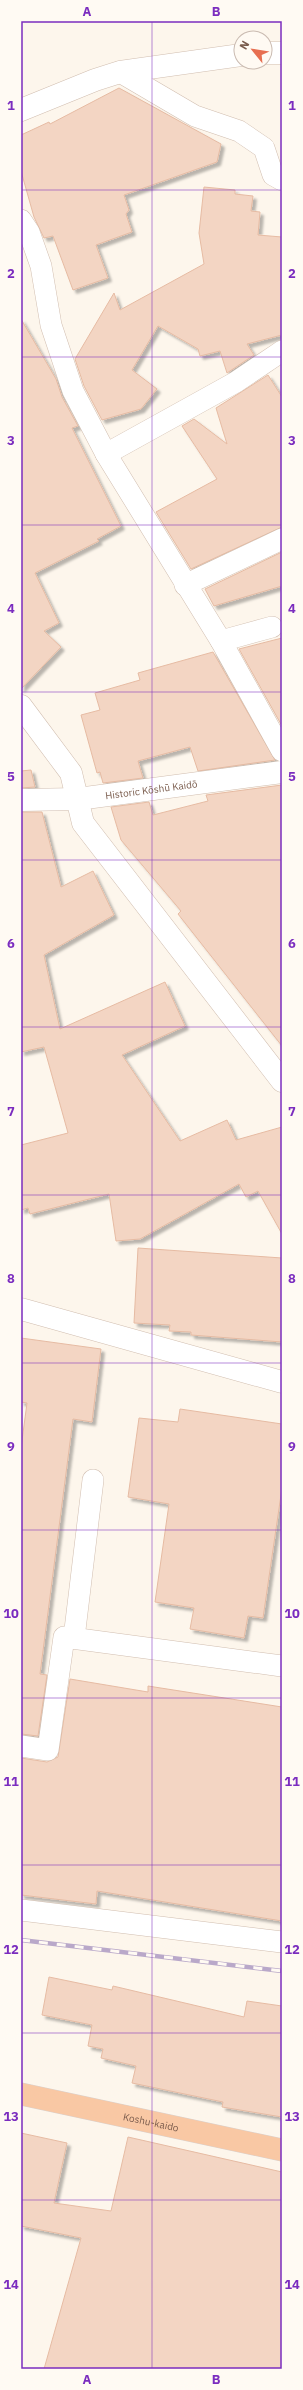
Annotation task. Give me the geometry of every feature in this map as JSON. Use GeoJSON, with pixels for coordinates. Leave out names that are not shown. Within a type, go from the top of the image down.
{"type":"FeatureCollection","features":[{"type":"Feature","properties":{"kind":"highway","name":"Koshu-kaido"},"geometry":{"type":"LineString","coordinates":[[21,2094],[282,2150]]}},
{"type":"Feature","properties":{"kind":"street"},"geometry":{"type":"LineString","coordinates":[[21,110],[95,80],[120,72],[233,56]]}},
{"type":"Feature","properties":{"kind":"street"},"geometry":{"type":"LineString","coordinates":[[21,706],[71,773],[83,822],[282,1081]]}},
{"type":"Feature","properties":{"kind":"street","name":"Historic Kōshū Kaidō"},"geometry":{"type":"LineString","coordinates":[[21,800],[78,799],[282,772]]}},
{"type":"Feature","properties":{"kind":"street"},"geometry":{"type":"LineString","coordinates":[[21,1309],[282,1382]]}},
{"type":"Feature","properties":{"kind":"lane"},"geometry":{"type":"LineString","coordinates":[[120,72],[195,116],[239,130],[264,148],[273,175],[282,180]]}},
{"type":"Feature","properties":{"kind":"lane"},"geometry":{"type":"LineString","coordinates":[[21,220],[29,232],[42,266],[51,325],[73,391],[106,454],[185,585],[221,641],[282,751]]}},
{"type":"Feature","properties":{"kind":"lane"},"geometry":{"type":"LineString","coordinates":[[106,454],[236,382],[282,351]]}},
{"type":"Feature","properties":{"kind":"lane"},"geometry":{"type":"LineString","coordinates":[[185,585],[282,539]]}},
{"type":"Feature","properties":{"kind":"lane"},"geometry":{"type":"LineString","coordinates":[[221,641],[272,627]]}},
{"type":"Feature","properties":{"kind":"lane"},"geometry":{"type":"LineString","coordinates":[[74,1638],[93,1480]]}},
{"type":"Feature","properties":{"kind":"lane"},"geometry":{"type":"LineString","coordinates":[[21,1746],[48,1750],[64,1637],[282,1666]]}},
{"type":"Feature","properties":{"kind":"lane"},"geometry":{"type":"LineString","coordinates":[[21,1910],[282,1942]]}},
{"type":"Feature","properties":{"kind":"building"},"geometry":{"type":"Polygon","coordinates":[[[119,88],[221,144],[217,162],[124,195],[129,210],[126,214],[132,232],[96,245],[108,278],[73,290],[53,236],[44,238],[34,217],[21,171],[21,135],[49,122],[50,124],[119,88]]]}},
{"type":"Feature","properties":{"kind":"building"},"geometry":{"type":"Polygon","coordinates":[[[204,187],[235,190],[235,194],[253,196],[251,211],[260,212],[258,235],[282,237],[282,335],[247,344],[254,355],[227,373],[220,351],[200,356],[198,349],[158,326],[132,370],[157,389],[141,409],[102,420],[84,386],[75,359],[114,293],[120,310],[204,264],[199,233],[204,187]]]}},
{"type":"Feature","properties":{"kind":"building"},"geometry":{"type":"Polygon","coordinates":[[[21,319],[56,379],[62,397],[78,426],[72,428],[121,526],[97,539],[99,541],[35,573],[59,623],[44,631],[61,647],[21,689],[21,319]]]}},
{"type":"Feature","properties":{"kind":"building"},"geometry":{"type":"Polygon","coordinates":[[[268,375],[282,397],[282,527],[191,569],[156,512],[217,479],[182,426],[194,419],[227,444],[216,408],[268,375]]]}},
{"type":"Feature","properties":{"kind":"building"},"geometry":{"type":"Polygon","coordinates":[[[282,552],[282,586],[214,606],[205,589],[282,552]]]}},
{"type":"Feature","properties":{"kind":"building"},"geometry":{"type":"Polygon","coordinates":[[[282,638],[282,726],[239,649],[282,638]]]}},
{"type":"Feature","properties":{"kind":"building"},"geometry":{"type":"Polygon","coordinates":[[[213,652],[275,760],[198,771],[190,747],[138,761],[143,778],[103,783],[100,772],[97,773],[81,715],[100,710],[95,693],[140,680],[138,673],[213,652]]]}},
{"type":"Feature","properties":{"kind":"building"},"geometry":{"type":"Polygon","coordinates":[[[31,770],[35,787],[21,788],[21,771],[31,770]]]}},
{"type":"Feature","properties":{"kind":"building"},"geometry":{"type":"Polygon","coordinates":[[[282,785],[282,1046],[178,914],[181,911],[121,840],[111,807],[149,802],[153,815],[208,801],[206,795],[282,785]]]}},
{"type":"Feature","properties":{"kind":"building"},"geometry":{"type":"Polygon","coordinates":[[[21,812],[42,812],[61,887],[93,871],[114,915],[44,955],[60,1029],[165,982],[185,1026],[122,1055],[180,1141],[227,1120],[236,1140],[282,1127],[282,1234],[258,1191],[246,1197],[239,1184],[140,1239],[116,1241],[109,1194],[30,1214],[28,1208],[21,1210],[21,1145],[68,1133],[44,1047],[21,1052],[21,812]]]}},
{"type":"Feature","properties":{"kind":"building"},"geometry":{"type":"Polygon","coordinates":[[[138,1248],[282,1258],[282,1342],[191,1335],[191,1332],[169,1331],[170,1325],[134,1323],[138,1248]]]}},
{"type":"Feature","properties":{"kind":"building"},"geometry":{"type":"Polygon","coordinates":[[[21,1338],[101,1349],[92,1422],[73,1419],[40,1674],[47,1675],[38,1736],[21,1734],[21,1448],[27,1403],[21,1402],[21,1338]]]}},
{"type":"Feature","properties":{"kind":"building"},"geometry":{"type":"Polygon","coordinates":[[[180,1409],[282,1424],[282,1488],[263,1618],[248,1616],[244,1638],[190,1629],[194,1608],[155,1602],[169,1504],[128,1497],[139,1418],[178,1422],[180,1409]]]}},
{"type":"Feature","properties":{"kind":"building"},"geometry":{"type":"Polygon","coordinates":[[[70,1679],[148,1692],[148,1686],[282,1707],[282,1921],[97,1891],[96,1904],[21,1895],[21,1758],[47,1762],[58,1757],[70,1679]]]}},
{"type":"Feature","properties":{"kind":"building"},"geometry":{"type":"Polygon","coordinates":[[[49,1977],[112,1990],[113,1986],[244,2017],[247,2001],[282,2006],[282,2117],[222,2107],[223,2102],[132,2083],[136,2066],[101,2058],[103,2049],[88,2046],[92,2025],[42,2015],[49,1977]]]}},
{"type":"Feature","properties":{"kind":"building"},"geometry":{"type":"Polygon","coordinates":[[[21,2133],[67,2143],[54,2203],[111,2211],[128,2137],[282,2172],[282,2369],[44,2369],[81,2238],[21,2226],[21,2133]]]}},
{"type":"Feature","properties":{"kind":"railway"},"geometry":{"type":"LineString","coordinates":[[21,1940],[282,1971]]}}]}
